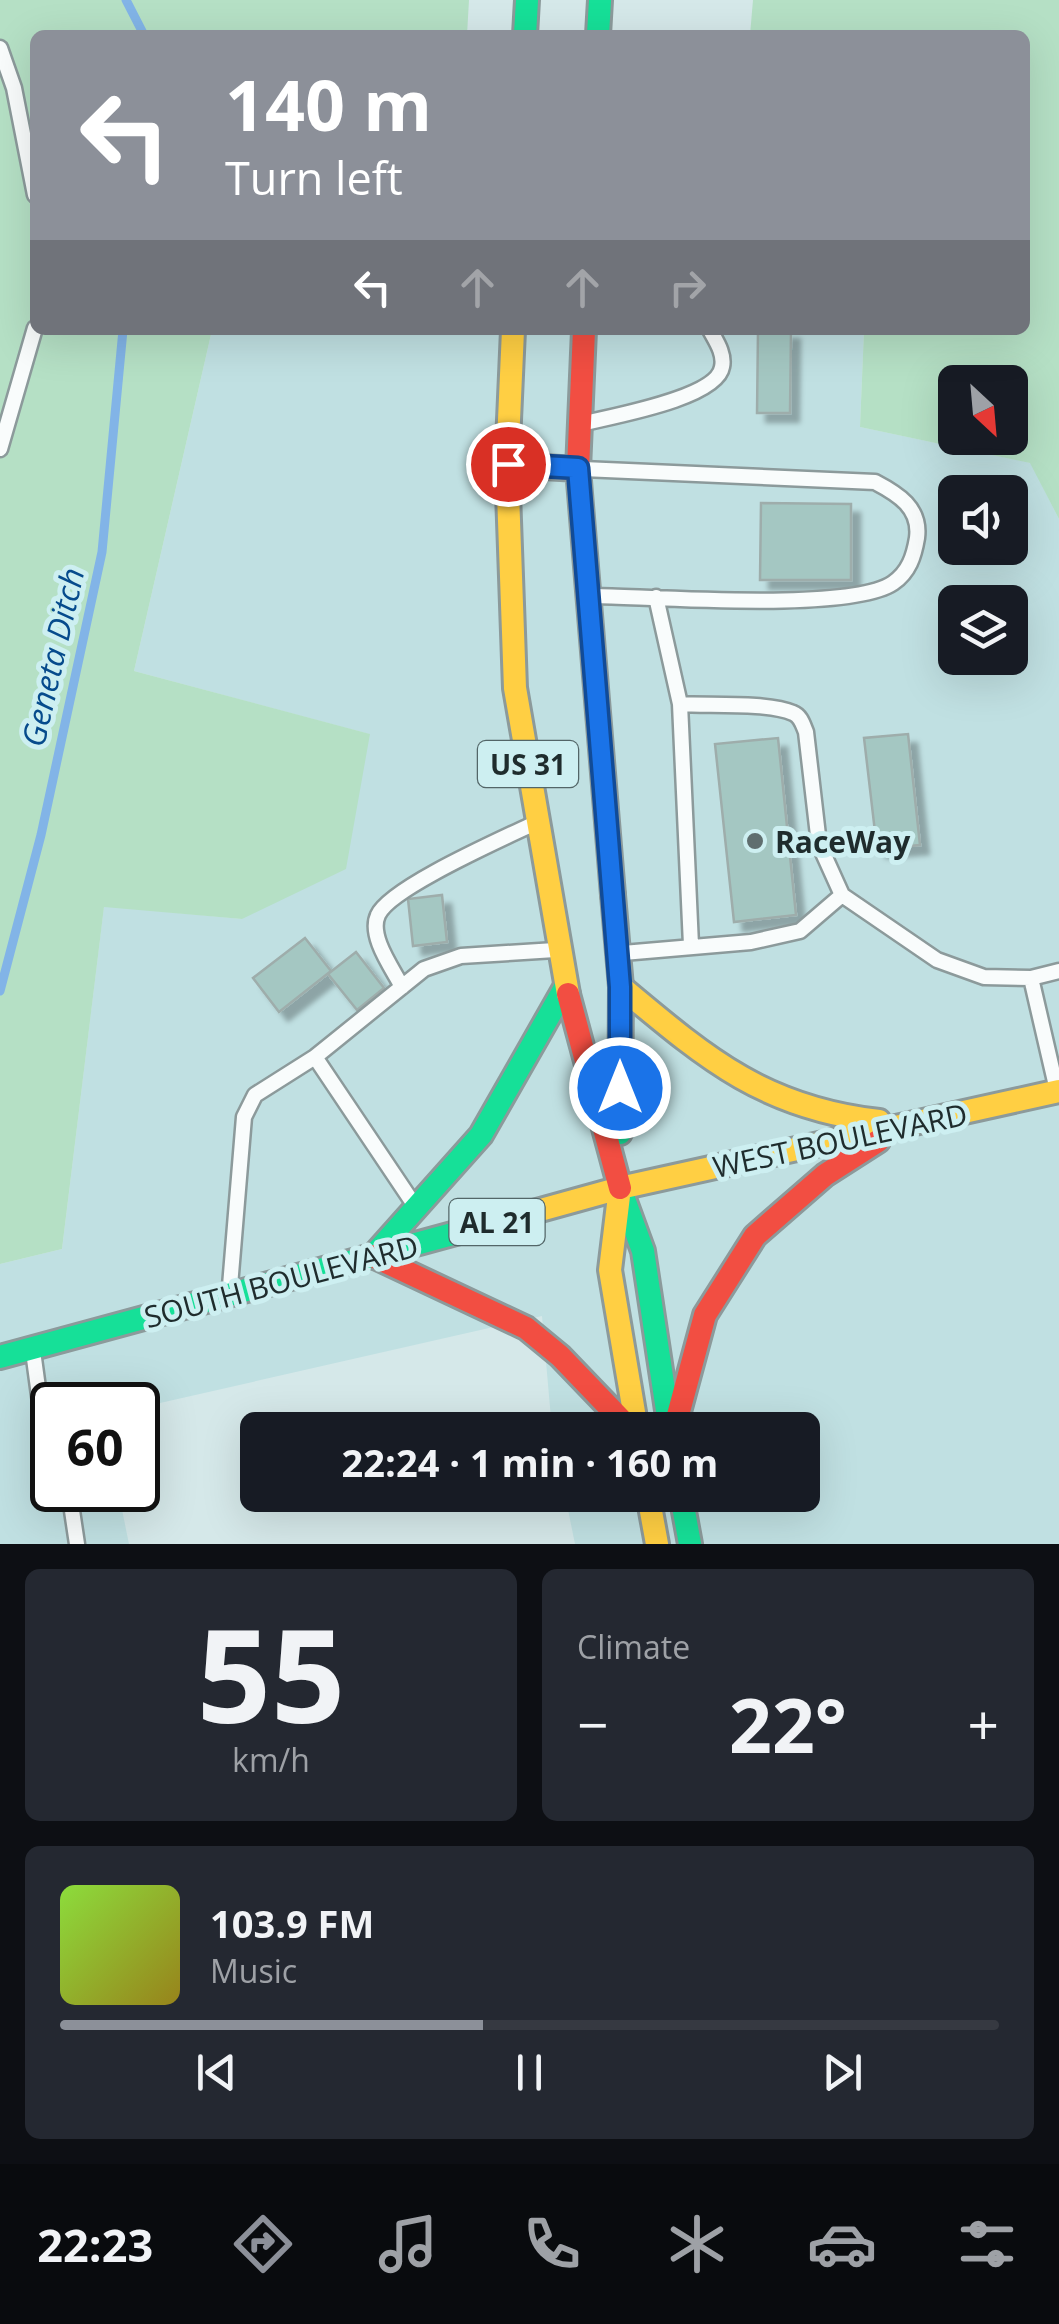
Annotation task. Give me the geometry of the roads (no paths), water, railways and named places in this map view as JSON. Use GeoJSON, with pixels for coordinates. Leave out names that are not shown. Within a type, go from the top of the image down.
{"type":"FeatureCollection","features":[{"type":"Feature","properties":{"kind":"main road"},"geometry":{"type":"LineString","coordinates":[[525,30],[527,0]]}},
{"type":"Feature","properties":{"kind":"main road"},"geometry":{"type":"LineString","coordinates":[[598,30],[600,0]]}},
{"type":"Feature","properties":{"kind":"main road","name":"US 31"},"geometry":{"type":"LineString","coordinates":[[513,335],[508,464],[515,688],[566,986],[620,1188]]}},
{"type":"Feature","properties":{"kind":"main road","name":"US 31"},"geometry":{"type":"LineString","coordinates":[[584,335],[578,468],[620,987]]}},
{"type":"Feature","properties":{"kind":"main road"},"geometry":{"type":"LineString","coordinates":[[508,464],[578,468]]}},
{"type":"Feature","properties":{"kind":"main road"},"geometry":{"type":"LineString","coordinates":[[566,986],[481,1135],[373,1256],[526,1328],[616,1412]]}},
{"type":"Feature","properties":{"kind":"main road"},"geometry":{"type":"LineString","coordinates":[[620,987],[701,1054],[734,1074],[811,1111],[904,1125]]}},
{"type":"Feature","properties":{"kind":"main road"},"geometry":{"type":"LineString","coordinates":[[620,987],[620,1188],[610,1270],[631,1412]]}},
{"type":"Feature","properties":{"kind":"main road","name":"WEST BOULEVARD"},"geometry":{"type":"LineString","coordinates":[[620,1188],[1058,1092]]}},
{"type":"Feature","properties":{"kind":"main road"},"geometry":{"type":"LineString","coordinates":[[677,1412],[705,1315],[755,1236],[825,1176],[904,1125]]}},
{"type":"Feature","properties":{"kind":"main road"},"geometry":{"type":"LineString","coordinates":[[620,1188],[643,1250],[669,1412]]}},
{"type":"Feature","properties":{"kind":"main road","name":"SOUTH BOULEVARD"},"geometry":{"type":"LineString","coordinates":[[0,1357],[620,1188]]}},
{"type":"Feature","properties":{"kind":"main road"},"geometry":{"type":"LineString","coordinates":[[651,1512],[657,1544]]}},
{"type":"Feature","properties":{"kind":"main road"},"geometry":{"type":"LineString","coordinates":[[684,1512],[690,1544]]}},
{"type":"Feature","properties":{"kind":"lane"},"geometry":{"type":"LineString","coordinates":[[0,48],[14,88],[30,170]]}},
{"type":"Feature","properties":{"kind":"lane"},"geometry":{"type":"LineString","coordinates":[[0,449],[33,335]]}},
{"type":"Feature","properties":{"kind":"lane"},"geometry":{"type":"LineString","coordinates":[[580,424],[674,400],[714,383],[722,368],[720,348],[713,335]]}},
{"type":"Feature","properties":{"kind":"lane"},"geometry":{"type":"LineString","coordinates":[[578,468],[875,482],[905,498],[918,527],[914,560],[893,584],[844,600],[586,596]]}},
{"type":"Feature","properties":{"kind":"lane"},"geometry":{"type":"LineString","coordinates":[[656,597],[680,704],[692,945]]}},
{"type":"Feature","properties":{"kind":"lane"},"geometry":{"type":"LineString","coordinates":[[680,704],[764,709],[794,713],[801,718],[819,844],[842,895],[937,960],[984,977],[1030,978],[1059,972]]}},
{"type":"Feature","properties":{"kind":"lane"},"geometry":{"type":"LineString","coordinates":[[402,987],[376,934],[376,916],[388,903],[434,874],[538,822]]}},
{"type":"Feature","properties":{"kind":"lane"},"geometry":{"type":"LineString","coordinates":[[618,954],[752,942],[800,931],[842,895]]}},
{"type":"Feature","properties":{"kind":"lane"},"geometry":{"type":"LineString","coordinates":[[229,1295],[244,1117],[255,1095],[315,1057],[424,969],[461,956],[560,950]]}},
{"type":"Feature","properties":{"kind":"lane"},"geometry":{"type":"LineString","coordinates":[[1030,978],[1058,1092]]}},
{"type":"Feature","properties":{"kind":"lane"},"geometry":{"type":"LineString","coordinates":[[315,1057],[417,1208]]}},
{"type":"Feature","properties":{"kind":"lane"},"geometry":{"type":"LineString","coordinates":[[33,1348],[52,1491],[71,1504],[77,1544]]}},
{"type":"Feature","properties":{"kind":"waterway","name":"Geneta Ditch"},"geometry":{"type":"LineString","coordinates":[[126,0],[141,30]]}},
{"type":"Feature","properties":{"kind":"waterway","name":"Geneta Ditch"},"geometry":{"type":"LineString","coordinates":[[0,991],[41,835],[102,552],[123,335]]}},
{"type":"Feature","properties":{"kind":"place","name":"RaceWay"},"geometry":{"type":"Point","coordinates":[755,841]}}]}
